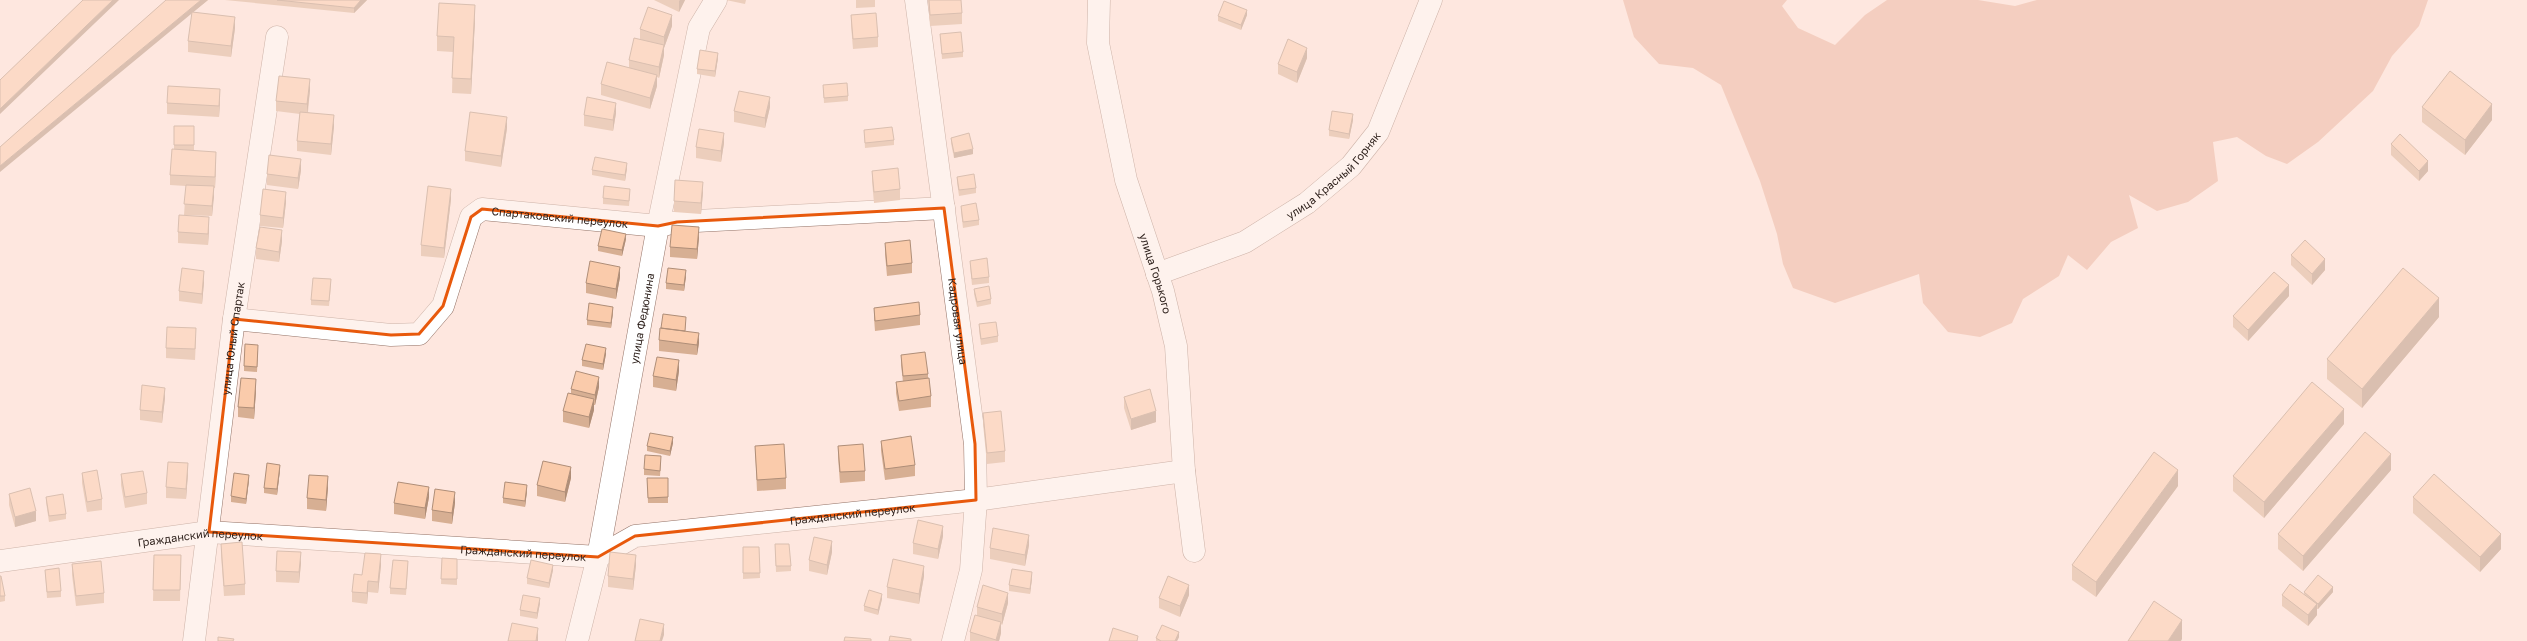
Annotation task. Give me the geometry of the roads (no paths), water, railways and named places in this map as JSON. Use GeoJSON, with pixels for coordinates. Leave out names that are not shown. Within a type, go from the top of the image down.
{"type":"FeatureCollection","features":[{"type":"Feature","properties":{"kind":"street","name":"улица Федюнина"},"geometry":{"type":"LineString","coordinates":[[577,641],[598,557],[658,226],[699,28],[716,0]]}},
{"type":"Feature","properties":{"kind":"street","name":"Кадровая улица"},"geometry":{"type":"LineString","coordinates":[[916,0],[975,444],[976,500],[971,570],[953,641]]}},
{"type":"Feature","properties":{"kind":"street","name":"улица Горького"},"geometry":{"type":"LineString","coordinates":[[1099,0],[1098,43],[1126,180],[1157,274],[1176,346],[1184,471],[1194,551]]}},
{"type":"Feature","properties":{"kind":"street","name":"улица Красный Горняк"},"geometry":{"type":"LineString","coordinates":[[1157,274],[1245,242],[1307,203],[1351,166],[1378,132],[1431,0]]}},
{"type":"Feature","properties":{"kind":"street","name":"улица Юный Спартак"},"geometry":{"type":"LineString","coordinates":[[194,641],[209,532],[234,318],[277,37]]}},
{"type":"Feature","properties":{"kind":"street","name":"Спартаковский переулок"},"geometry":{"type":"LineString","coordinates":[[234,318],[391,335],[419,334],[443,306],[471,217],[482,209],[658,226],[677,222],[944,208]]}},
{"type":"Feature","properties":{"kind":"street","name":"Гражданский переулок"},"geometry":{"type":"LineString","coordinates":[[0,561],[209,532],[598,557],[635,536],[976,500],[1184,471]]}}]}
